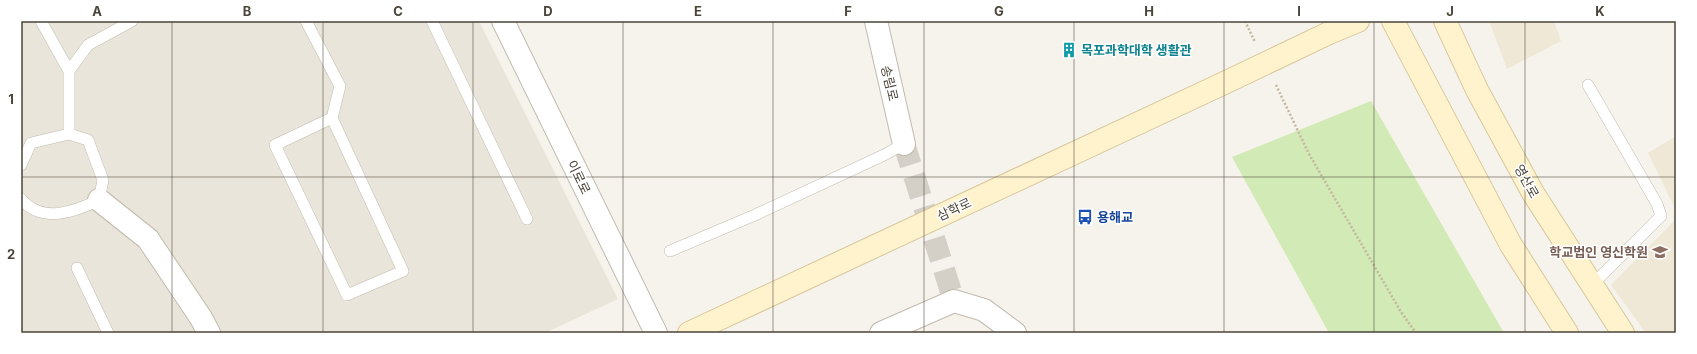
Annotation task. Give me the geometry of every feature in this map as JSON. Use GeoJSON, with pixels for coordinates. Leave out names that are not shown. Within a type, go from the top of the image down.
{"type":"FeatureCollection","features":[{"type":"Feature","properties":{"kind":"street","name":"이로로"},"geometry":{"type":"LineString","coordinates":[[503,21],[656,333]]}},
{"type":"Feature","properties":{"kind":"street","name":"송림로"},"geometry":{"type":"LineString","coordinates":[[876,21],[904,144]]}},
{"type":"Feature","properties":{"kind":"street","name":"삼학로"},"geometry":{"type":"LineString","coordinates":[[700,331],[1358,21]]}},
{"type":"Feature","properties":{"kind":"street"},"geometry":{"type":"LineString","coordinates":[[1393,21],[1511,245],[1567,333]]}},
{"type":"Feature","properties":{"kind":"street","name":"영산로"},"geometry":{"type":"LineString","coordinates":[[1446,21],[1478,90],[1533,193],[1623,333]]}},
{"type":"Feature","properties":{"kind":"street"},"geometry":{"type":"LineString","coordinates":[[99,200],[148,239],[201,318],[209,333]]}},
{"type":"Feature","properties":{"kind":"street"},"geometry":{"type":"LineString","coordinates":[[881,333],[954,301],[984,310],[1015,333]]}},
{"type":"Feature","properties":{"kind":"lane"},"geometry":{"type":"LineString","coordinates":[[41,21],[69,71],[69,134]]}},
{"type":"Feature","properties":{"kind":"lane"},"geometry":{"type":"LineString","coordinates":[[69,71],[88,45],[132,21]]}},
{"type":"Feature","properties":{"kind":"lane"},"geometry":{"type":"LineString","coordinates":[[306,21],[340,86],[332,118],[403,271],[347,295],[275,145],[332,118]]}},
{"type":"Feature","properties":{"kind":"lane"},"geometry":{"type":"LineString","coordinates":[[432,21],[527,219]]}},
{"type":"Feature","properties":{"kind":"lane"},"geometry":{"type":"LineString","coordinates":[[1588,85],[1657,204],[1660,216],[1592,285]]}},
{"type":"Feature","properties":{"kind":"lane"},"geometry":{"type":"LineString","coordinates":[[21,165],[30,144],[69,134],[88,140],[103,180],[99,200],[84,207],[55,215],[38,211],[21,200]]}},
{"type":"Feature","properties":{"kind":"lane"},"geometry":{"type":"LineString","coordinates":[[670,251],[755,215],[884,155],[904,144]]}},
{"type":"Feature","properties":{"kind":"lane"},"geometry":{"type":"LineString","coordinates":[[78,268],[108,333]]}},
{"type":"Feature","properties":{"kind":"path"},"geometry":{"type":"LineString","coordinates":[[1245,21],[1259,49]]}},
{"type":"Feature","properties":{"kind":"path"},"geometry":{"type":"LineString","coordinates":[[1275,84],[1309,154],[1401,312],[1416,333]]}},
{"type":"Feature","properties":{"kind":"shaded area"},"geometry":{"type":"Polygon","coordinates":[[[21,21],[479,21],[618,299],[545,333],[21,333],[21,21]]]}},
{"type":"Feature","properties":{"kind":"shaded area"},"geometry":{"type":"Polygon","coordinates":[[[1489,21],[1554,21],[1561,41],[1507,69],[1489,21]]]}},
{"type":"Feature","properties":{"kind":"shaded area"},"geometry":{"type":"Polygon","coordinates":[[[1676,136],[1676,211],[1648,153],[1676,136]]]}},
{"type":"Feature","properties":{"kind":"shaded area","name":"학교법인 영신학원"},"geometry":{"type":"Polygon","coordinates":[[[1676,219],[1676,333],[1646,333],[1611,285],[1676,219]]]}},
{"type":"Feature","properties":{"kind":"green space"},"geometry":{"type":"Polygon","coordinates":[[[1371,101],[1504,333],[1329,333],[1232,157],[1371,101]]]}},
{"type":"Feature","properties":{"kind":"tunnel"},"geometry":{"type":"LineString","coordinates":[[904,144],[954,301]]}},
{"type":"Feature","properties":{"kind":"place","name":"목포과학대학 생활관"},"geometry":{"type":"Point","coordinates":[1069,50]}},
{"type":"Feature","properties":{"kind":"place","name":"용해교"},"geometry":{"type":"Point","coordinates":[1085,217]}},
{"type":"Feature","properties":{"kind":"place","name":"학교법인 영신학원"},"geometry":{"type":"Point","coordinates":[1660,252]}}]}
